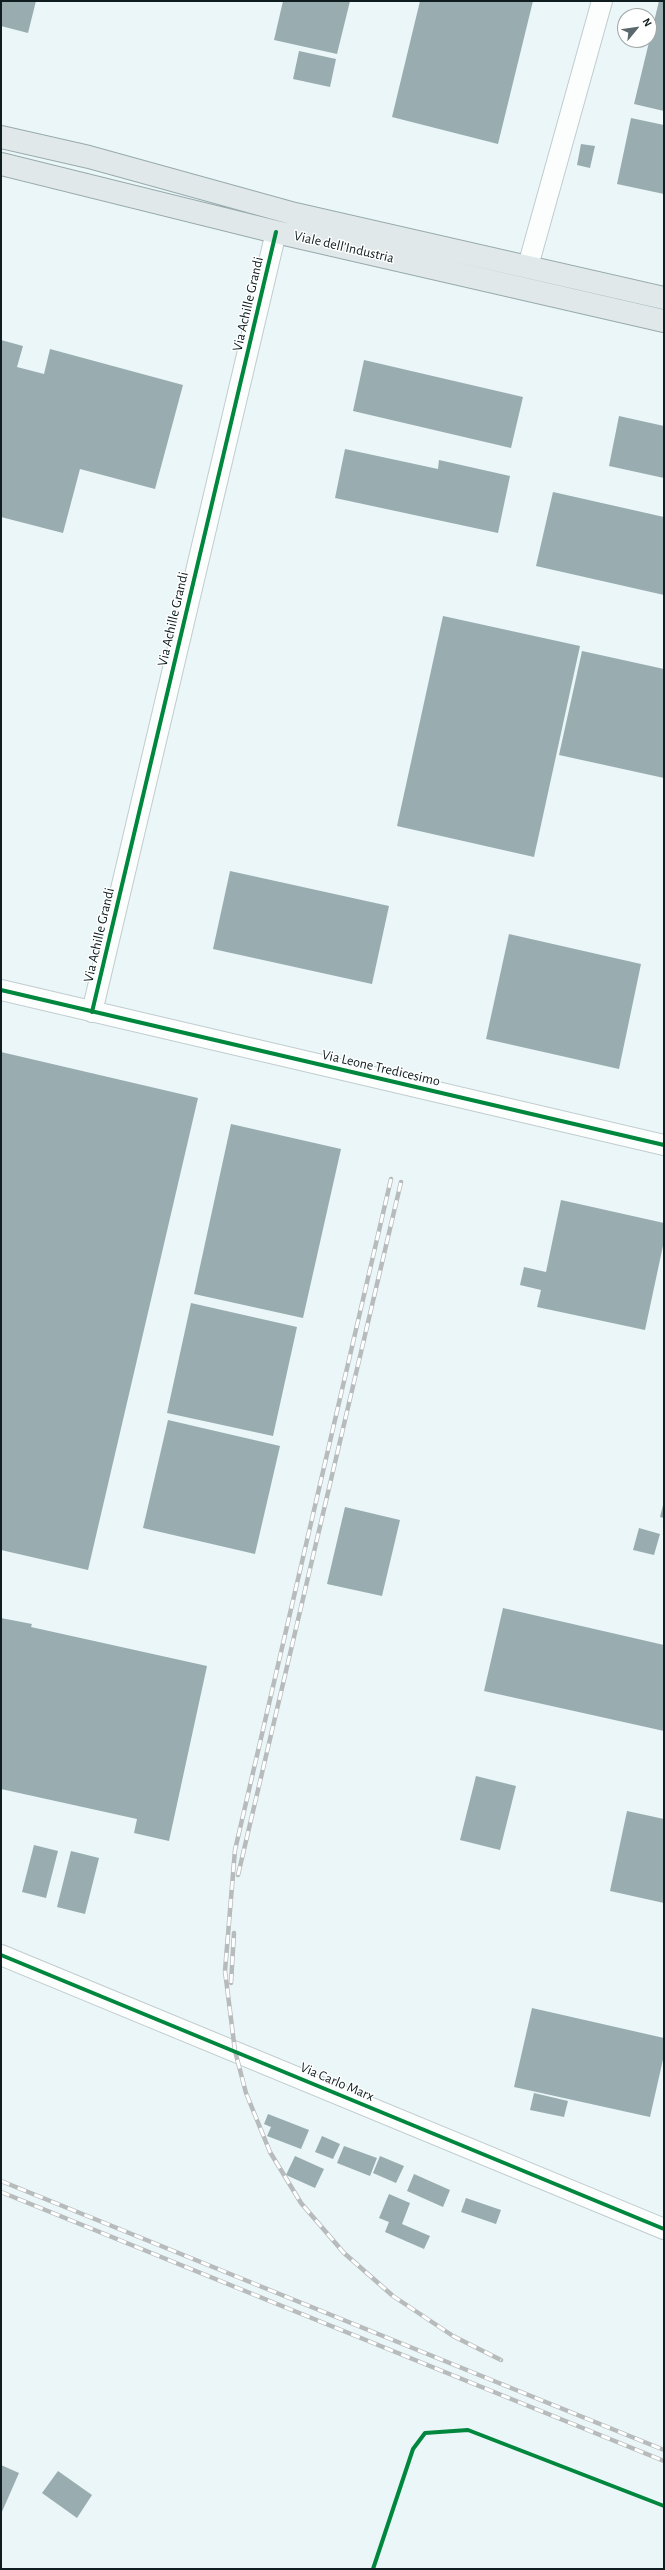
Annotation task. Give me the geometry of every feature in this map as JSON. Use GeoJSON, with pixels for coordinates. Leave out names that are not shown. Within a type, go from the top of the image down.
{"type":"FeatureCollection","features":[{"type":"Feature","properties":{"kind":"main road","name":"Viale dell'Industria"},"geometry":{"type":"LineString","coordinates":[[1,137],[89,157],[295,214],[664,298]]}},
{"type":"Feature","properties":{"kind":"main road","name":"Viale dell'Industria"},"geometry":{"type":"LineString","coordinates":[[1,164],[276,232],[664,321]]}},
{"type":"Feature","properties":{"kind":"street"},"geometry":{"type":"LineString","coordinates":[[528,266],[602,1]]}},
{"type":"Feature","properties":{"kind":"street","name":"Via Achille Grandi"},"geometry":{"type":"LineString","coordinates":[[92,1012],[276,232]]}},
{"type":"Feature","properties":{"kind":"street","name":"Via Leone Tredicesimo"},"geometry":{"type":"LineString","coordinates":[[1,990],[664,1145]]}},
{"type":"Feature","properties":{"kind":"street","name":"Via Carlo Marx"},"geometry":{"type":"LineString","coordinates":[[1,1955],[664,2229]]}},
{"type":"Feature","properties":{"kind":"building"},"geometry":{"type":"Polygon","coordinates":[[[1,1],[36,1],[28,33],[1,26],[1,1]]]}},
{"type":"Feature","properties":{"kind":"building"},"geometry":{"type":"Polygon","coordinates":[[[283,1],[350,1],[337,54],[274,40],[283,1]]]}},
{"type":"Feature","properties":{"kind":"building"},"geometry":{"type":"Polygon","coordinates":[[[420,1],[533,1],[498,144],[392,117],[420,1]]]}},
{"type":"Feature","properties":{"kind":"building"},"geometry":{"type":"Polygon","coordinates":[[[659,1],[664,1],[664,111],[634,104],[648,48],[657,48],[657,9],[659,1]]]}},
{"type":"Feature","properties":{"kind":"building"},"geometry":{"type":"Polygon","coordinates":[[[299,51],[336,59],[330,87],[293,79],[299,51]]]}},
{"type":"Feature","properties":{"kind":"building"},"geometry":{"type":"Polygon","coordinates":[[[631,118],[664,125],[664,194],[617,184],[631,118]]]}},
{"type":"Feature","properties":{"kind":"building"},"geometry":{"type":"Polygon","coordinates":[[[581,144],[595,146],[590,168],[577,165],[581,144]]]}},
{"type":"Feature","properties":{"kind":"building"},"geometry":{"type":"Polygon","coordinates":[[[1,340],[23,346],[17,367],[44,374],[50,349],[183,385],[155,489],[80,469],[63,533],[1,517],[1,340]]]}},
{"type":"Feature","properties":{"kind":"building"},"geometry":{"type":"Polygon","coordinates":[[[364,360],[523,397],[511,448],[353,411],[364,360]]]}},
{"type":"Feature","properties":{"kind":"building"},"geometry":{"type":"Polygon","coordinates":[[[619,416],[664,426],[664,478],[609,466],[619,416]]]}},
{"type":"Feature","properties":{"kind":"building"},"geometry":{"type":"Polygon","coordinates":[[[345,449],[438,469],[439,460],[510,476],[498,533],[335,498],[345,449]]]}},
{"type":"Feature","properties":{"kind":"building"},"geometry":{"type":"Polygon","coordinates":[[[553,492],[664,517],[664,595],[536,566],[553,492]]]}},
{"type":"Feature","properties":{"kind":"building"},"geometry":{"type":"Polygon","coordinates":[[[443,616],[580,646],[534,857],[397,826],[443,616]]]}},
{"type":"Feature","properties":{"kind":"building"},"geometry":{"type":"Polygon","coordinates":[[[582,651],[664,669],[664,778],[559,755],[582,651]]]}},
{"type":"Feature","properties":{"kind":"building"},"geometry":{"type":"Polygon","coordinates":[[[230,871],[389,906],[372,984],[213,949],[230,871]]]}},
{"type":"Feature","properties":{"kind":"building"},"geometry":{"type":"Polygon","coordinates":[[[509,934],[641,964],[619,1069],[486,1039],[509,934]]]}},
{"type":"Feature","properties":{"kind":"building"},"geometry":{"type":"Polygon","coordinates":[[[1,1052],[198,1098],[88,1570],[1,1550],[1,1052]]]}},
{"type":"Feature","properties":{"kind":"building"},"geometry":{"type":"Polygon","coordinates":[[[231,1124],[341,1149],[303,1318],[194,1294],[231,1124]]]}},
{"type":"Feature","properties":{"kind":"building"},"geometry":{"type":"Polygon","coordinates":[[[561,1200],[664,1223],[664,1241],[645,1330],[537,1307],[541,1290],[520,1285],[524,1267],[546,1272],[561,1200]]]}},
{"type":"Feature","properties":{"kind":"building"},"geometry":{"type":"Polygon","coordinates":[[[191,1303],[297,1327],[273,1436],[167,1413],[191,1303]]]}},
{"type":"Feature","properties":{"kind":"building"},"geometry":{"type":"Polygon","coordinates":[[[168,1420],[280,1446],[255,1554],[143,1528],[168,1420]]]}},
{"type":"Feature","properties":{"kind":"building"},"geometry":{"type":"Polygon","coordinates":[[[664,1505],[664,1518],[660,1517],[664,1505]]]}},
{"type":"Feature","properties":{"kind":"building"},"geometry":{"type":"Polygon","coordinates":[[[345,1507],[400,1520],[382,1596],[327,1584],[345,1507]]]}},
{"type":"Feature","properties":{"kind":"building"},"geometry":{"type":"Polygon","coordinates":[[[639,1528],[660,1534],[654,1555],[633,1550],[639,1528]]]}},
{"type":"Feature","properties":{"kind":"building"},"geometry":{"type":"Polygon","coordinates":[[[503,1608],[664,1645],[664,1731],[484,1691],[503,1608]]]}},
{"type":"Feature","properties":{"kind":"building"},"geometry":{"type":"Polygon","coordinates":[[[1,1618],[32,1624],[31,1627],[207,1666],[169,1841],[134,1833],[137,1819],[1,1789],[1,1618]]]}},
{"type":"Feature","properties":{"kind":"building"},"geometry":{"type":"Polygon","coordinates":[[[476,1776],[516,1786],[500,1850],[460,1840],[476,1776]]]}},
{"type":"Feature","properties":{"kind":"building"},"geometry":{"type":"Polygon","coordinates":[[[627,1811],[664,1819],[664,1903],[610,1891],[627,1811]]]}},
{"type":"Feature","properties":{"kind":"building"},"geometry":{"type":"Polygon","coordinates":[[[34,1845],[58,1851],[46,1898],[22,1892],[34,1845]]]}},
{"type":"Feature","properties":{"kind":"building"},"geometry":{"type":"Polygon","coordinates":[[[71,1851],[99,1858],[85,1914],[57,1907],[71,1851]]]}},
{"type":"Feature","properties":{"kind":"building"},"geometry":{"type":"Polygon","coordinates":[[[532,2008],[664,2038],[664,2055],[650,2117],[514,2087],[532,2008]]]}},
{"type":"Feature","properties":{"kind":"building"},"geometry":{"type":"Polygon","coordinates":[[[534,2093],[568,2101],[564,2117],[530,2110],[534,2093]]]}},
{"type":"Feature","properties":{"kind":"building"},"geometry":{"type":"Polygon","coordinates":[[[268,2114],[309,2130],[301,2149],[267,2136],[271,2127],[264,2124],[268,2114]]]}},
{"type":"Feature","properties":{"kind":"building"},"geometry":{"type":"Polygon","coordinates":[[[322,2136],[340,2144],[333,2159],[315,2152],[322,2136]]]}},
{"type":"Feature","properties":{"kind":"building"},"geometry":{"type":"Polygon","coordinates":[[[344,2146],[377,2158],[370,2176],[337,2163],[344,2146]]]}},
{"type":"Feature","properties":{"kind":"building"},"geometry":{"type":"Polygon","coordinates":[[[295,2156],[324,2169],[315,2188],[286,2175],[295,2156]]]}},
{"type":"Feature","properties":{"kind":"building"},"geometry":{"type":"Polygon","coordinates":[[[380,2156],[404,2166],[396,2183],[373,2173],[380,2156]]]}},
{"type":"Feature","properties":{"kind":"building"},"geometry":{"type":"Polygon","coordinates":[[[414,2174],[450,2190],[443,2207],[407,2191],[414,2174]]]}},
{"type":"Feature","properties":{"kind":"building"},"geometry":{"type":"Polygon","coordinates":[[[389,2194],[410,2203],[402,2224],[430,2236],[424,2249],[385,2232],[389,2222],[379,2218],[389,2194]]]}},
{"type":"Feature","properties":{"kind":"building"},"geometry":{"type":"Polygon","coordinates":[[[466,2198],[501,2210],[496,2224],[461,2212],[466,2198]]]}},
{"type":"Feature","properties":{"kind":"building"},"geometry":{"type":"Polygon","coordinates":[[[1,2465],[19,2473],[1,2514],[1,2465]]]}},
{"type":"Feature","properties":{"kind":"building"},"geometry":{"type":"Polygon","coordinates":[[[58,2471],[92,2495],[77,2518],[42,2493],[58,2471]]]}},
{"type":"Feature","properties":{"kind":"railway"},"geometry":{"type":"LineString","coordinates":[[391,1179],[235,1850],[225,1971],[235,2051],[246,2093],[270,2152],[301,2203],[344,2253],[393,2296],[453,2336],[501,2360]]}},
{"type":"Feature","properties":{"kind":"railway"},"geometry":{"type":"LineString","coordinates":[[238,1875],[401,1182]]}},
{"type":"Feature","properties":{"kind":"railway"},"geometry":{"type":"LineString","coordinates":[[231,1983],[234,1933]]}},
{"type":"Feature","properties":{"kind":"railway"},"geometry":{"type":"LineString","coordinates":[[1,2181],[664,2450]]}},
{"type":"Feature","properties":{"kind":"railway"},"geometry":{"type":"LineString","coordinates":[[1,2192],[664,2461]]}},
{"type":"Feature","properties":{"kind":"cycle path"},"geometry":{"type":"LineString","coordinates":[[92,1012],[276,232]]}},
{"type":"Feature","properties":{"kind":"cycle path"},"geometry":{"type":"LineString","coordinates":[[1,990],[664,1145]]}},
{"type":"Feature","properties":{"kind":"cycle path"},"geometry":{"type":"LineString","coordinates":[[1,1955],[664,2229]]}},
{"type":"Feature","properties":{"kind":"cycle path"},"geometry":{"type":"LineString","coordinates":[[373,2569],[413,2449],[425,2433],[468,2430],[664,2506]]}}]}
